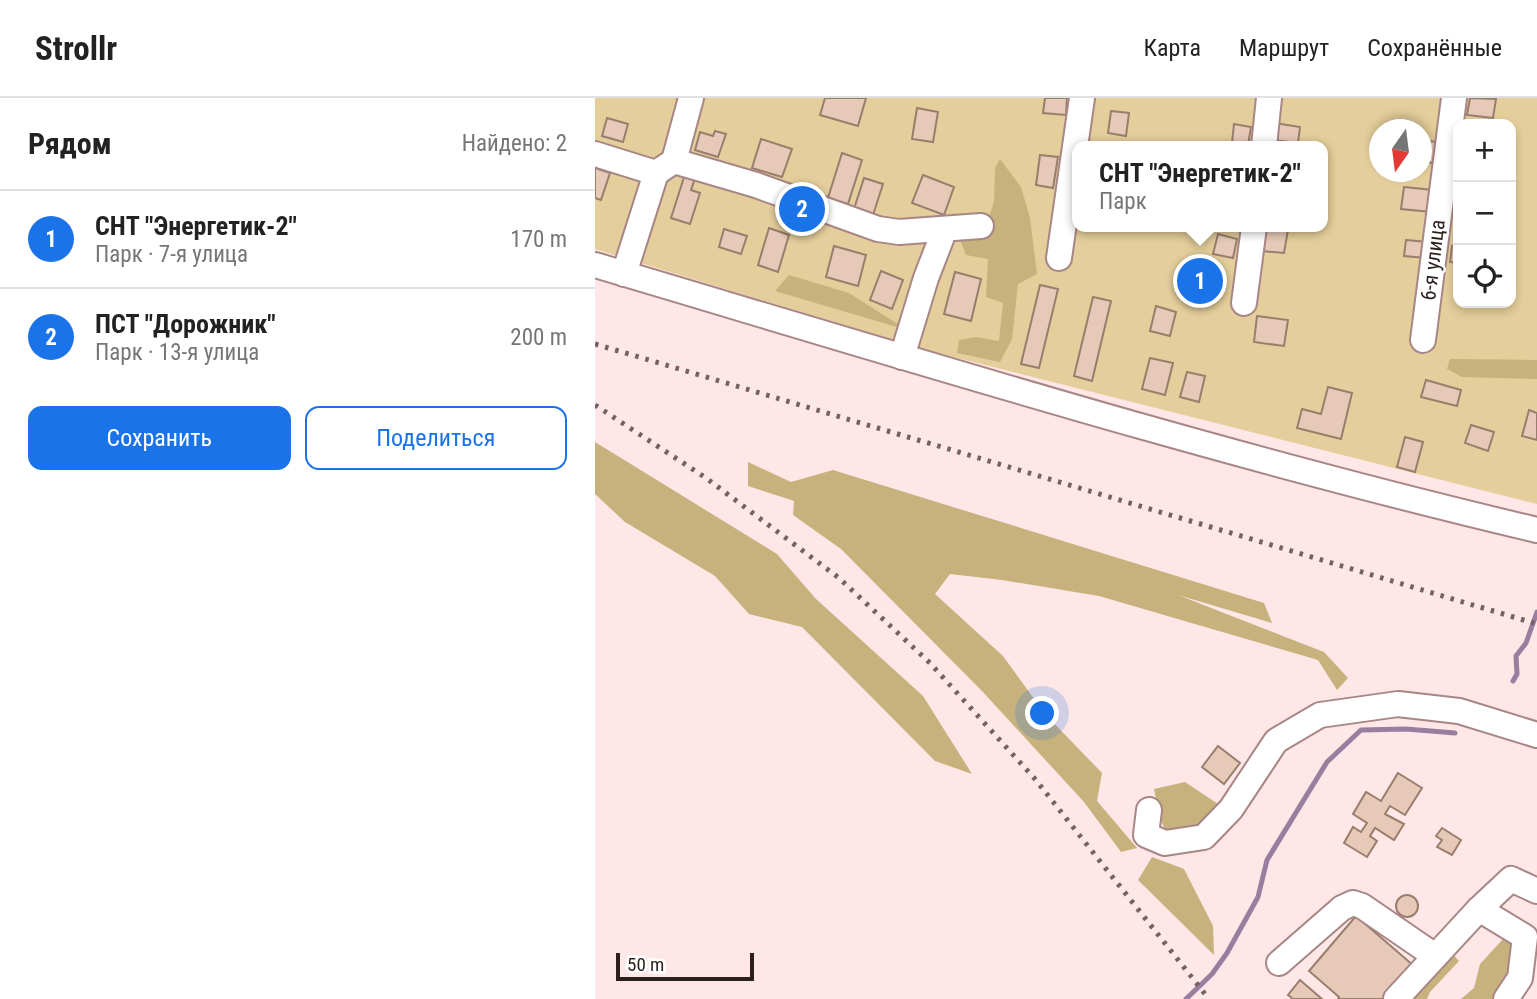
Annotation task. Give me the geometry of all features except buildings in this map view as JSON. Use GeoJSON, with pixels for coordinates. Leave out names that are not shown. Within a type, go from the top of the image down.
{"type":"FeatureCollection","features":[{"type":"Feature","properties":{"kind":"street"},"geometry":{"type":"LineString","coordinates":[[624,274],[691,98]]}},
{"type":"Feature","properties":{"kind":"street"},"geometry":{"type":"LineString","coordinates":[[1076,141],[1082,98]]}},
{"type":"Feature","properties":{"kind":"street"},"geometry":{"type":"LineString","coordinates":[[1264,141],[1269,98]]}},
{"type":"Feature","properties":{"kind":"street","name":"6-я улица"},"geometry":{"type":"LineString","coordinates":[[1423,340],[1454,98]]}},
{"type":"Feature","properties":{"kind":"street"},"geometry":{"type":"LineString","coordinates":[[595,154],[756,185],[878,229],[899,232],[981,226]]}},
{"type":"Feature","properties":{"kind":"street"},"geometry":{"type":"LineString","coordinates":[[1059,258],[1072,168]]}},
{"type":"Feature","properties":{"kind":"street"},"geometry":{"type":"LineString","coordinates":[[902,357],[926,278],[945,229]]}},
{"type":"Feature","properties":{"kind":"street"},"geometry":{"type":"LineString","coordinates":[[1244,303],[1253,232]]}},
{"type":"Feature","properties":{"kind":"street"},"geometry":{"type":"LineString","coordinates":[[595,265],[1238,455],[1537,530]]}},
{"type":"Feature","properties":{"kind":"street"},"geometry":{"type":"LineString","coordinates":[[1149,810],[1146,835],[1165,843],[1204,837],[1231,809],[1276,741],[1320,715],[1398,704],[1458,711],[1537,735]]}},
{"type":"Feature","properties":{"kind":"street"},"geometry":{"type":"LineString","coordinates":[[1396,999],[1479,909],[1511,879],[1537,891]]}},
{"type":"Feature","properties":{"kind":"street"},"geometry":{"type":"LineString","coordinates":[[1279,963],[1342,908],[1353,903],[1435,956]]}},
{"type":"Feature","properties":{"kind":"street"},"geometry":{"type":"LineString","coordinates":[[1479,909],[1525,937],[1520,978],[1506,999]]}},
{"type":"Feature","properties":{"kind":"shaded area"},"geometry":{"type":"Polygon","coordinates":[[[595,98],[1537,98],[1537,504],[922,349],[595,249],[595,98]]]}},
{"type":"Feature","properties":{"kind":"shaded area"},"geometry":{"type":"Polygon","coordinates":[[[1000,159],[1021,187],[1030,218],[1037,274],[1018,284],[1012,339],[1000,362],[957,353],[959,340],[976,337],[999,341],[1003,303],[986,297],[988,259],[966,255],[960,239],[985,230],[994,201],[995,168],[1000,159]]]}},
{"type":"Feature","properties":{"kind":"shaded area"},"geometry":{"type":"Polygon","coordinates":[[[789,275],[849,293],[907,330],[775,291],[789,275]]]}},
{"type":"Feature","properties":{"kind":"shaded area"},"geometry":{"type":"Polygon","coordinates":[[[1450,359],[1537,360],[1537,379],[1462,377],[1447,369],[1450,359]]]}},
{"type":"Feature","properties":{"kind":"shaded area"},"geometry":{"type":"Polygon","coordinates":[[[595,442],[777,554],[816,599],[923,696],[972,774],[935,761],[802,627],[749,614],[715,576],[625,522],[595,494],[595,442]]]}},
{"type":"Feature","properties":{"kind":"shaded area"},"geometry":{"type":"Polygon","coordinates":[[[748,462],[791,482],[833,470],[1264,603],[1272,623],[1178,595],[1324,652],[1348,678],[1337,690],[1318,660],[1099,596],[950,574],[935,594],[1003,656],[1045,714],[1102,773],[1097,801],[1137,848],[1121,852],[1084,802],[982,691],[841,549],[793,515],[794,501],[748,486],[748,462]]]}},
{"type":"Feature","properties":{"kind":"shaded area"},"geometry":{"type":"Polygon","coordinates":[[[1185,782],[1218,804],[1205,828],[1169,837],[1160,819],[1154,789],[1185,782]]]}},
{"type":"Feature","properties":{"kind":"shaded area"},"geometry":{"type":"Polygon","coordinates":[[[1152,857],[1184,869],[1213,926],[1214,955],[1138,880],[1152,857]]]}},
{"type":"Feature","properties":{"kind":"shaded area"},"geometry":{"type":"Polygon","coordinates":[[[1505,937],[1515,949],[1513,978],[1498,999],[1461,999],[1474,988],[1480,964],[1505,937]]]}},
{"type":"Feature","properties":{"kind":"shaded area"},"geometry":{"type":"Polygon","coordinates":[[[1449,950],[1459,961],[1430,992],[1427,999],[1405,999],[1449,950]]]}},
{"type":"Feature","properties":{"kind":"waterway"},"geometry":{"type":"LineString","coordinates":[[1513,681],[1517,674],[1516,656],[1526,643],[1537,612]]}},
{"type":"Feature","properties":{"kind":"waterway"},"geometry":{"type":"LineString","coordinates":[[1186,999],[1212,974],[1227,953],[1258,897],[1267,860],[1327,762],[1361,730],[1406,729],[1455,733]]}},
{"type":"Feature","properties":{"kind":"railway"},"geometry":{"type":"LineString","coordinates":[[595,344],[1537,624]]}},
{"type":"Feature","properties":{"kind":"railway"},"geometry":{"type":"LineString","coordinates":[[595,405],[706,478],[839,578],[930,663],[1035,779],[1209,999]]}},
{"type":"Feature","properties":{"kind":"place","name":"ПСТ \"Дорожник\""},"geometry":{"type":"Point","coordinates":[802,209]}},
{"type":"Feature","properties":{"kind":"place","name":"СHТ \"Энергетик-2\""},"geometry":{"type":"Point","coordinates":[1200,281]}}]}
